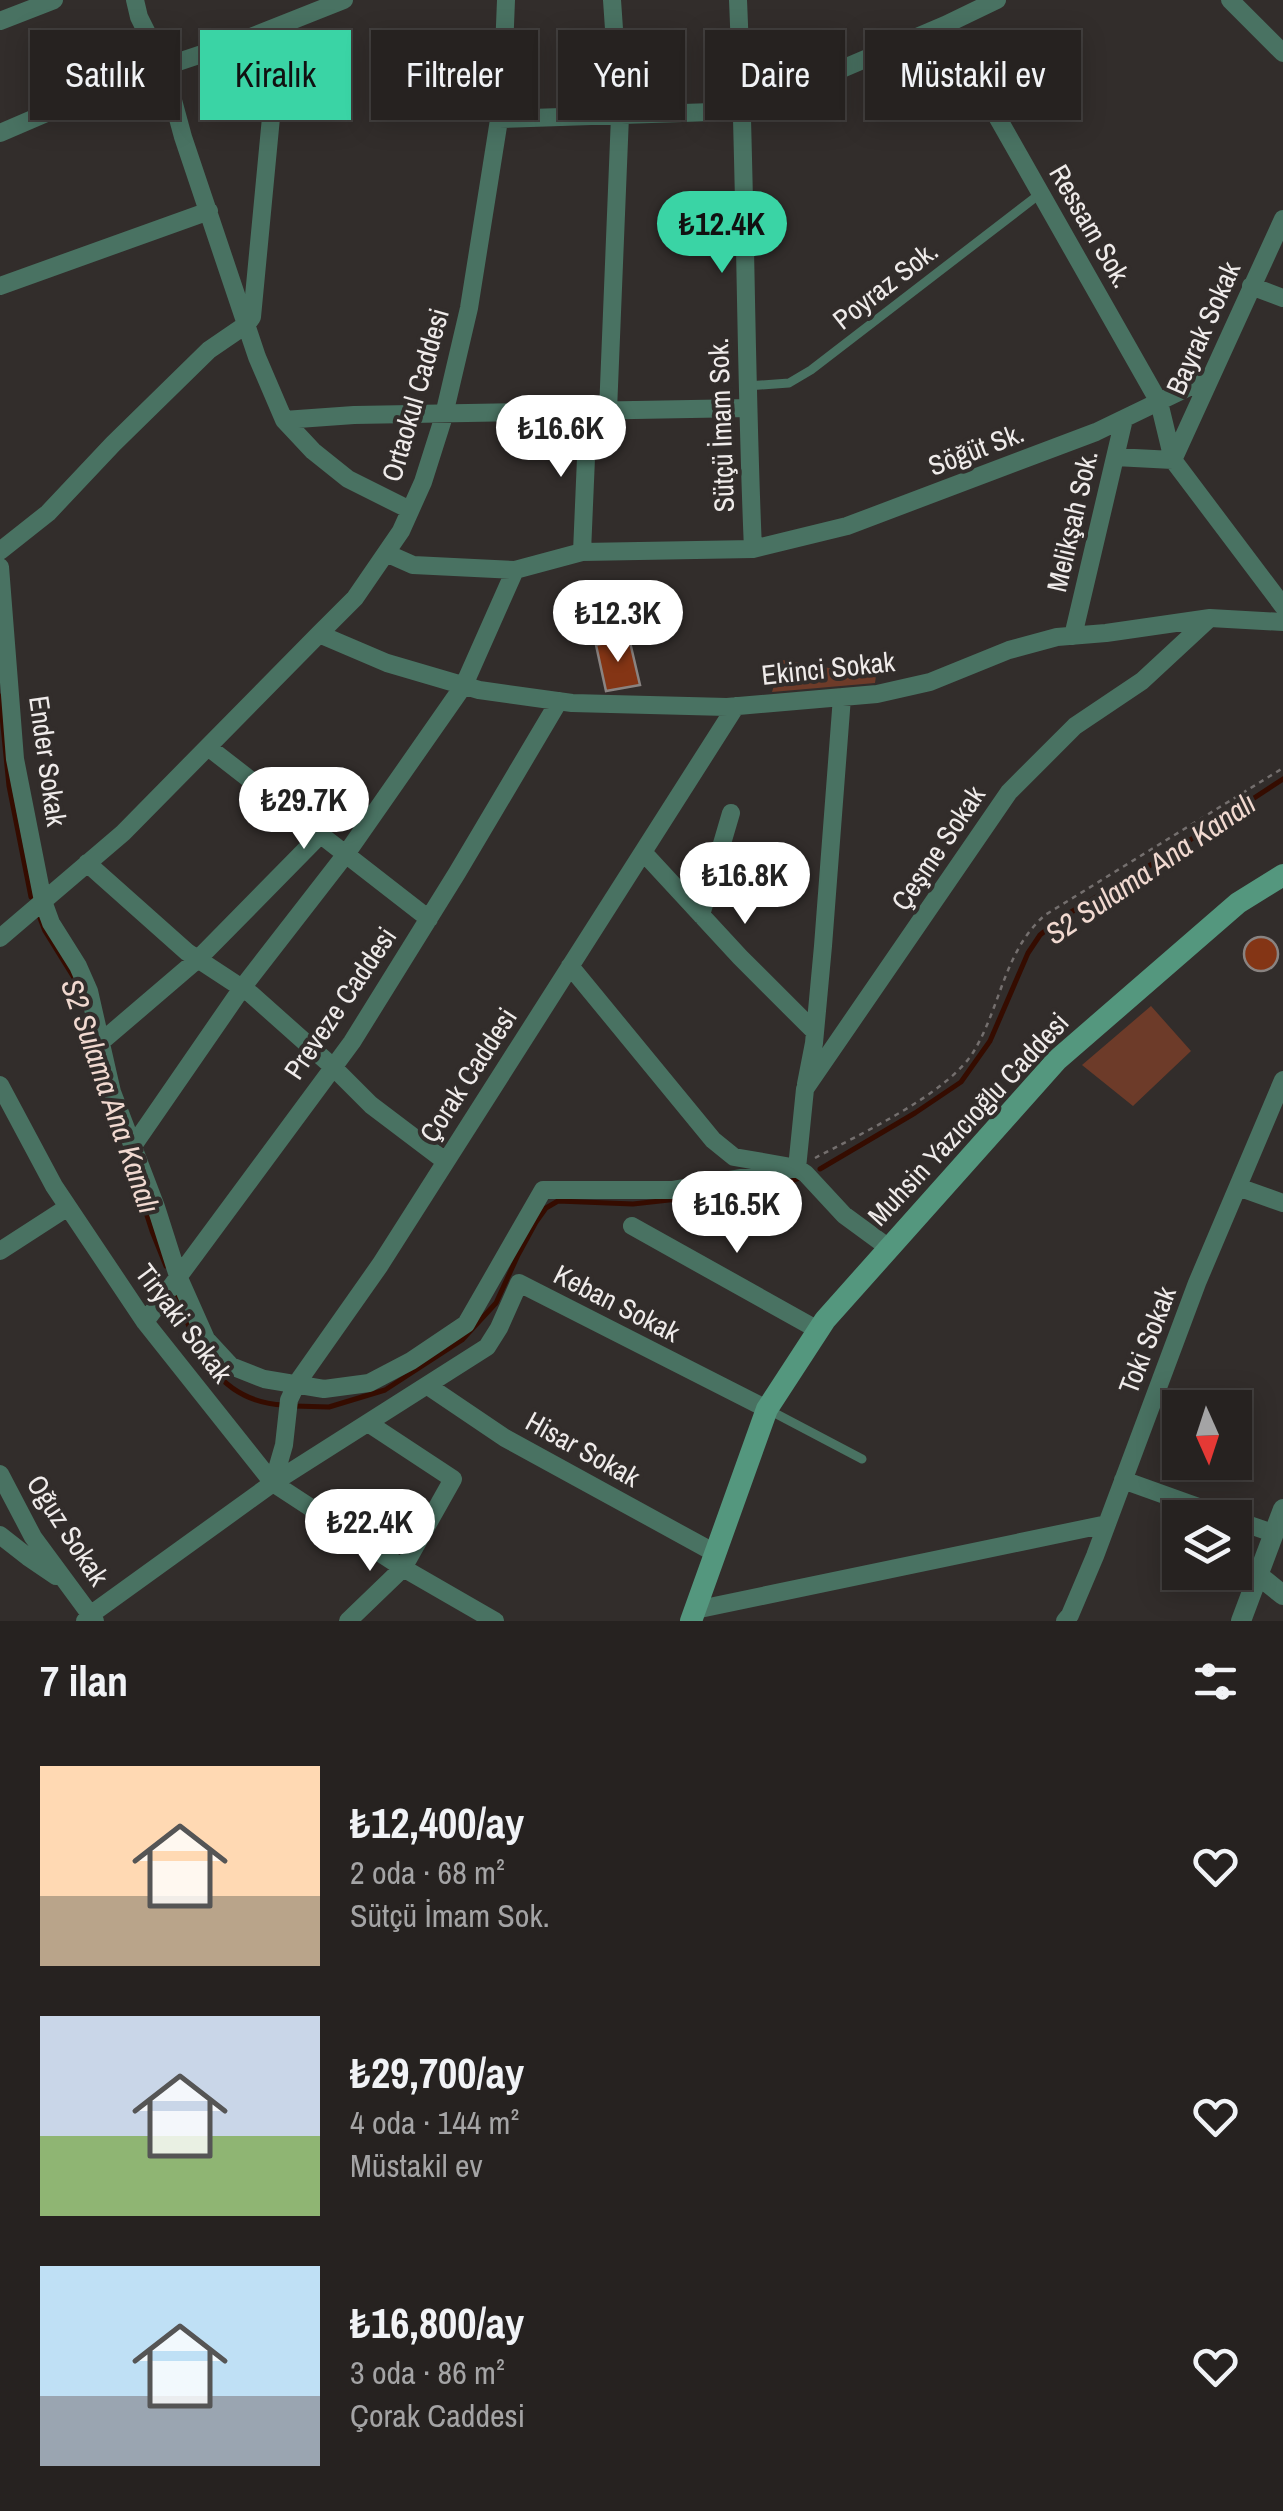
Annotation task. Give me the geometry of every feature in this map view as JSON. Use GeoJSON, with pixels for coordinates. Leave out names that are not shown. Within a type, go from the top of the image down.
{"type":"FeatureCollection","features":[{"type":"Feature","properties":{"kind":"main road","name":"Muhsin Yazıcıoğlu Caddesi"},"geometry":{"type":"LineString","coordinates":[[693,1615],[767,1409],[825,1320],[1057,1060],[1238,903],[1283,875]]}},
{"type":"Feature","properties":{"kind":"street"},"geometry":{"type":"LineString","coordinates":[[0,21],[54,0]]}},
{"type":"Feature","properties":{"kind":"street"},"geometry":{"type":"LineString","coordinates":[[135,0],[146,30]]}},
{"type":"Feature","properties":{"kind":"street"},"geometry":{"type":"LineString","coordinates":[[268,30],[344,0]]}},
{"type":"Feature","properties":{"kind":"street","name":"Ortaokul Caddesi"},"geometry":{"type":"LineString","coordinates":[[505,30],[506,0]]}},
{"type":"Feature","properties":{"kind":"street"},"geometry":{"type":"LineString","coordinates":[[612,0],[614,30]]}},
{"type":"Feature","properties":{"kind":"street","name":"Sütçü İmam Sok."},"geometry":{"type":"LineString","coordinates":[[738,0],[739,30]]}},
{"type":"Feature","properties":{"kind":"street"},"geometry":{"type":"LineString","coordinates":[[845,68],[997,0]]}},
{"type":"Feature","properties":{"kind":"street"},"geometry":{"type":"LineString","coordinates":[[1230,0],[1283,53]]}},
{"type":"Feature","properties":{"kind":"street","name":"Ressam Sok."},"geometry":{"type":"LineString","coordinates":[[945,25],[1160,402],[1173,460]]}},
{"type":"Feature","properties":{"kind":"street"},"geometry":{"type":"LineString","coordinates":[[0,133],[30,120]]}},
{"type":"Feature","properties":{"kind":"street"},"geometry":{"type":"LineString","coordinates":[[178,120],[257,356],[284,420],[348,479],[410,510]]}},
{"type":"Feature","properties":{"kind":"street"},"geometry":{"type":"LineString","coordinates":[[0,552],[48,513],[210,350],[252,317],[271,120]]}},
{"type":"Feature","properties":{"kind":"street","name":"Ortaokul Caddesi"},"geometry":{"type":"LineString","coordinates":[[0,938],[124,833],[355,598],[401,531],[423,482],[444,414],[469,308],[499,120]]}},
{"type":"Feature","properties":{"kind":"street"},"geometry":{"type":"LineString","coordinates":[[608,410],[620,120]]}},
{"type":"Feature","properties":{"kind":"street","name":"Sütçü İmam Sok."},"geometry":{"type":"LineString","coordinates":[[743,120],[752,549]]}},
{"type":"Feature","properties":{"kind":"street"},"geometry":{"type":"LineString","coordinates":[[0,286],[209,211]]}},
{"type":"Feature","properties":{"kind":"street","name":"Bayrak Sokak"},"geometry":{"type":"LineString","coordinates":[[1173,460],[1283,219]]}},
{"type":"Feature","properties":{"kind":"street"},"geometry":{"type":"LineString","coordinates":[[1252,286],[1283,298]]}},
{"type":"Feature","properties":{"kind":"street","name":"Söğüt Sk."},"geometry":{"type":"LineString","coordinates":[[752,549],[847,526],[996,472],[1096,432],[1210,378]]}},
{"type":"Feature","properties":{"kind":"street"},"geometry":{"type":"LineString","coordinates":[[284,420],[354,415],[747,408]]}},
{"type":"Feature","properties":{"kind":"street"},"geometry":{"type":"LineString","coordinates":[[582,552],[588,411]]}},
{"type":"Feature","properties":{"kind":"street","name":"Melikşah Sok."},"geometry":{"type":"LineString","coordinates":[[1073,636],[1124,419]]}},
{"type":"Feature","properties":{"kind":"street"},"geometry":{"type":"LineString","coordinates":[[1115,457],[1173,460],[1283,606]]}},
{"type":"Feature","properties":{"kind":"street"},"geometry":{"type":"LineString","coordinates":[[386,553],[413,564],[515,570],[582,552],[752,549]]}},
{"type":"Feature","properties":{"kind":"street","name":"Ender Sokak"},"geometry":{"type":"LineString","coordinates":[[0,568],[16,758],[43,901],[50,923],[89,991],[112,1092],[178,1276],[206,1339],[231,1366],[264,1379],[324,1389],[370,1384],[466,1324],[543,1190],[672,1190],[796,1168]]}},
{"type":"Feature","properties":{"kind":"street"},"geometry":{"type":"LineString","coordinates":[[133,1146],[242,988],[346,854],[464,686],[515,570]]}},
{"type":"Feature","properties":{"kind":"street","name":"Ekinci Sokak"},"geometry":{"type":"LineString","coordinates":[[319,634],[386,662],[464,686],[558,701],[736,706],[877,694],[930,682],[1009,650],[1057,637],[1210,618],[1283,622]]}},
{"type":"Feature","properties":{"kind":"street","name":"Çeşme Sokak"},"geometry":{"type":"LineString","coordinates":[[796,1168],[805,1089],[1009,792],[1075,726],[1142,681],[1210,618]]}},
{"type":"Feature","properties":{"kind":"street"},"geometry":{"type":"LineString","coordinates":[[805,1089],[815,1032],[842,697]]}},
{"type":"Feature","properties":{"kind":"street","name":"Preveze Caddesi"},"geometry":{"type":"LineString","coordinates":[[145,1322],[352,1042],[558,701]]}},
{"type":"Feature","properties":{"kind":"street","name":"Çorak Caddesi"},"geometry":{"type":"LineString","coordinates":[[273,1483],[284,1445],[288,1400],[298,1383],[380,1265],[736,706]]}},
{"type":"Feature","properties":{"kind":"street"},"geometry":{"type":"LineString","coordinates":[[208,746],[429,919]]}},
{"type":"Feature","properties":{"kind":"street"},"geometry":{"type":"LineString","coordinates":[[701,915],[732,813]]}},
{"type":"Feature","properties":{"kind":"street"},"geometry":{"type":"LineString","coordinates":[[101,1042],[198,959],[320,834]]}},
{"type":"Feature","properties":{"kind":"street"},"geometry":{"type":"LineString","coordinates":[[643,852],[815,1032]]}},
{"type":"Feature","properties":{"kind":"street"},"geometry":{"type":"LineString","coordinates":[[87,863],[198,959],[242,988],[372,1105],[445,1161]]}},
{"type":"Feature","properties":{"kind":"street"},"geometry":{"type":"LineString","coordinates":[[570,966],[713,1140],[734,1157],[796,1168],[844,1215],[889,1248]]}},
{"type":"Feature","properties":{"kind":"street","name":"Toki Sokak"},"geometry":{"type":"LineString","coordinates":[[1065,1619],[1107,1524],[1198,1283],[1283,1080]]}},
{"type":"Feature","properties":{"kind":"street","name":"Tiryaki Sokak"},"geometry":{"type":"LineString","coordinates":[[0,1086],[54,1186],[145,1322],[273,1483],[403,1568],[494,1621]]}},
{"type":"Feature","properties":{"kind":"street"},"geometry":{"type":"LineString","coordinates":[[1238,1187],[1283,1203]]}},
{"type":"Feature","properties":{"kind":"street"},"geometry":{"type":"LineString","coordinates":[[0,1251],[68,1208]]}},
{"type":"Feature","properties":{"kind":"street"},"geometry":{"type":"LineString","coordinates":[[632,1226],[818,1330]]}},
{"type":"Feature","properties":{"kind":"street","name":"Keban Sokak"},"geometry":{"type":"LineString","coordinates":[[90,1619],[273,1483],[487,1347],[519,1284],[767,1409]]}},
{"type":"Feature","properties":{"kind":"street","name":"Hisar Sokak"},"geometry":{"type":"LineString","coordinates":[[428,1386],[505,1438],[715,1553]]}},
{"type":"Feature","properties":{"kind":"street"},"geometry":{"type":"LineString","coordinates":[[348,1621],[403,1568],[454,1479],[368,1423]]}},
{"type":"Feature","properties":{"kind":"street","name":"Oğuz Sokak"},"geometry":{"type":"LineString","coordinates":[[0,1474],[34,1537],[90,1619]]}},
{"type":"Feature","properties":{"kind":"street"},"geometry":{"type":"LineString","coordinates":[[1123,1480],[1179,1500]]}},
{"type":"Feature","properties":{"kind":"street"},"geometry":{"type":"LineString","coordinates":[[1241,1621],[1283,1509]]}},
{"type":"Feature","properties":{"kind":"street"},"geometry":{"type":"LineString","coordinates":[[693,1615],[1107,1524]]}},
{"type":"Feature","properties":{"kind":"street"},"geometry":{"type":"LineString","coordinates":[[1252,1526],[1274,1533]]}},
{"type":"Feature","properties":{"kind":"street"},"geometry":{"type":"LineString","coordinates":[[0,1535],[66,1581]]}},
{"type":"Feature","properties":{"kind":"street"},"geometry":{"type":"LineString","coordinates":[[1258,1575],[1283,1596]]}},
{"type":"Feature","properties":{"kind":"lane","name":"Poyraz Sok."},"geometry":{"type":"LineString","coordinates":[[746,386],[789,383],[811,370],[1041,193]]}},
{"type":"Feature","properties":{"kind":"lane"},"geometry":{"type":"LineString","coordinates":[[767,1409],[862,1459]]}},
{"type":"Feature","properties":{"kind":"path"},"geometry":{"type":"LineString","coordinates":[[796,1168],[929,1095],[958,1070],[976,1049],[1018,945],[1034,924],[1283,768]]}},
{"type":"Feature","properties":{"kind":"shaded area"},"geometry":{"type":"Polygon","coordinates":[[[782,660],[876,676],[875,683],[772,692],[782,660]]]}},
{"type":"Feature","properties":{"kind":"shaded area"},"geometry":{"type":"Polygon","coordinates":[[[1151,1006],[1191,1051],[1133,1106],[1082,1065],[1151,1006]]]}},
{"type":"Feature","properties":{"kind":"building"},"geometry":{"type":"Polygon","coordinates":[[[629,638],[640,685],[606,691],[596,645],[629,638]]]}},
{"type":"Feature","properties":{"kind":"building"},"geometry":{"type":"Polygon","coordinates":[[[1261,937],[1273,942],[1278,954],[1273,966],[1261,971],[1249,966],[1244,954],[1249,942],[1261,937]]]}},
{"type":"Feature","properties":{"kind":"waterway","name":"S2 Sulama Ana Kanalı"},"geometry":{"type":"LineString","coordinates":[[0,696],[9,786],[31,897]]}},
{"type":"Feature","properties":{"kind":"waterway","name":"S2 Sulama Ana Kanalı"},"geometry":{"type":"LineString","coordinates":[[820,1169],[961,1082],[990,1041],[1028,953],[1040,935],[1283,779]]}},
{"type":"Feature","properties":{"kind":"waterway","name":"S2 Sulama Ana Kanalı"},"geometry":{"type":"LineString","coordinates":[[40,918],[76,981]]}},
{"type":"Feature","properties":{"kind":"waterway","name":"S2 Sulama Ana Kanalı"},"geometry":{"type":"LineString","coordinates":[[130,1163],[166,1266]]}},
{"type":"Feature","properties":{"kind":"waterway","name":"S2 Sulama Ana Kanalı"},"geometry":{"type":"LineString","coordinates":[[294,1406],[329,1407],[385,1390],[462,1340],[496,1303],[536,1222],[546,1208],[558,1201],[633,1204],[769,1189],[800,1178]]}},
{"type":"Feature","properties":{"kind":"waterway","name":"S2 Sulama Ana Kanalı"},"geometry":{"type":"LineString","coordinates":[[177,1296],[213,1370],[242,1394],[284,1405]]}}]}
